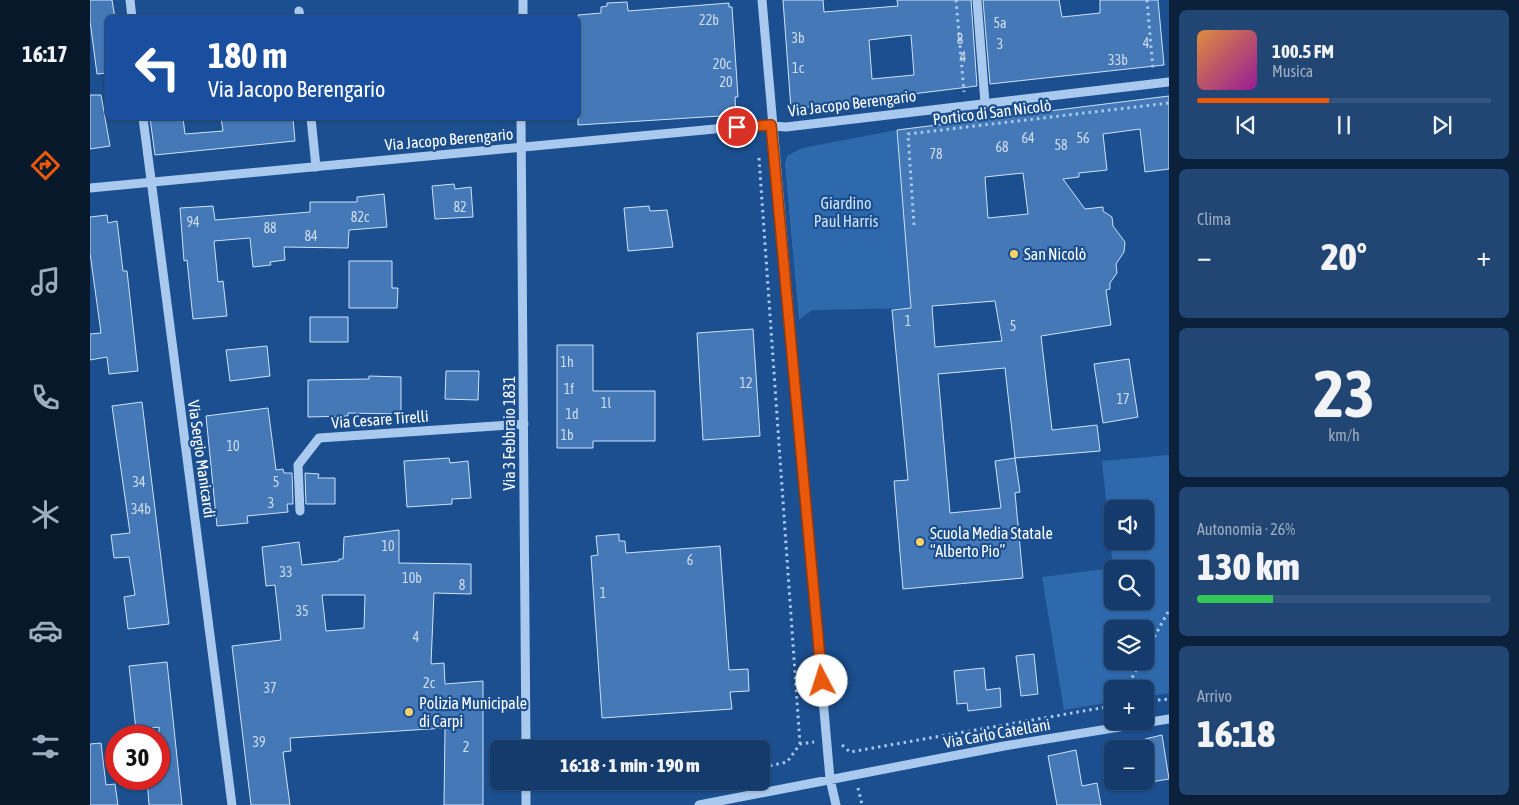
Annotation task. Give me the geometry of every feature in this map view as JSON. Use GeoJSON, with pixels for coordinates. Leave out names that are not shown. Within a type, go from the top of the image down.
{"type":"FeatureCollection","features":[{"type":"Feature","properties":{"kind":"street"},"geometry":{"type":"LineString","coordinates":[[130,0],[132,15]]}},
{"type":"Feature","properties":{"kind":"street"},"geometry":{"type":"LineString","coordinates":[[523,0],[523,15]]}},
{"type":"Feature","properties":{"kind":"street"},"geometry":{"type":"LineString","coordinates":[[762,0],[771,125],[830,779],[836,805]]}},
{"type":"Feature","properties":{"kind":"street"},"geometry":{"type":"LineString","coordinates":[[977,0],[985,102]]}},
{"type":"Feature","properties":{"kind":"street","name":"Via Jacopo Berengario"},"geometry":{"type":"LineString","coordinates":[[90,188],[757,125],[786,127],[985,102],[1169,82]]}},
{"type":"Feature","properties":{"kind":"street","name":"Via Sergio Manicardi"},"geometry":{"type":"LineString","coordinates":[[143,120],[232,805]]}},
{"type":"Feature","properties":{"kind":"street"},"geometry":{"type":"LineString","coordinates":[[311,120],[316,167]]}},
{"type":"Feature","properties":{"kind":"street","name":"Via 3 Febbraio 1831"},"geometry":{"type":"LineString","coordinates":[[521,120],[526,740]]}},
{"type":"Feature","properties":{"kind":"street","name":"Via Cesare Tirelli"},"geometry":{"type":"LineString","coordinates":[[300,511],[298,465],[320,438],[524,424]]}},
{"type":"Feature","properties":{"kind":"street","name":"Via Carlo Catellani"},"geometry":{"type":"LineString","coordinates":[[698,805],[830,779],[1169,719]]}},
{"type":"Feature","properties":{"kind":"street"},"geometry":{"type":"LineString","coordinates":[[526,790],[526,805]]}},
{"type":"Feature","properties":{"kind":"path"},"geometry":{"type":"LineString","coordinates":[[956,0],[965,105]]}},
{"type":"Feature","properties":{"kind":"path"},"geometry":{"type":"LineString","coordinates":[[1147,0],[1155,83]]}},
{"type":"Feature","properties":{"kind":"path","name":"Portico di San Nicolò"},"geometry":{"type":"LineString","coordinates":[[914,225],[908,134],[1169,103]]}},
{"type":"Feature","properties":{"kind":"path"},"geometry":{"type":"LineString","coordinates":[[759,155],[800,744],[787,762],[770,766],[768,791]]}},
{"type":"Feature","properties":{"kind":"path"},"geometry":{"type":"LineString","coordinates":[[1154,638],[1169,610]]}},
{"type":"Feature","properties":{"kind":"path"},"geometry":{"type":"LineString","coordinates":[[1154,701],[1169,699]]}},
{"type":"Feature","properties":{"kind":"path"},"geometry":{"type":"LineString","coordinates":[[800,744],[834,738],[850,752],[1104,707]]}},
{"type":"Feature","properties":{"kind":"green space","name":"Giardino Paul Harris"},"geometry":{"type":"Polygon","coordinates":[[[897,130],[911,308],[812,310],[799,320],[785,164],[787,156],[802,148],[897,130]]]}},
{"type":"Feature","properties":{"kind":"green space"},"geometry":{"type":"Polygon","coordinates":[[[1169,455],[1169,693],[1154,696],[1154,680],[1104,680],[1104,703],[1064,710],[1042,577],[1104,569],[1104,610],[1154,610],[1154,560],[1112,560],[1111,550],[1154,550],[1154,500],[1106,500],[1102,461],[1169,455]]]}},
{"type":"Feature","properties":{"kind":"building"},"geometry":{"type":"Polygon","coordinates":[[[90,0],[112,0],[114,15],[105,15],[105,73],[97,74],[90,21],[90,0]]]}},
{"type":"Feature","properties":{"kind":"building"},"geometry":{"type":"Polygon","coordinates":[[[783,0],[823,0],[824,12],[898,6],[897,0],[971,0],[977,86],[791,109],[783,0]],[[911,35],[869,40],[872,79],[914,75],[911,35]]]}},
{"type":"Feature","properties":{"kind":"building"},"geometry":{"type":"Polygon","coordinates":[[[983,0],[1059,0],[1062,17],[1100,13],[1100,0],[1158,0],[1164,65],[990,84],[983,0]]]}},
{"type":"Feature","properties":{"kind":"building"},"geometry":{"type":"Polygon","coordinates":[[[627,2],[628,11],[729,3],[729,7],[732,7],[738,97],[735,97],[736,115],[578,125],[578,120],[580,120],[580,15],[578,15],[601,13],[601,7],[607,6],[607,3],[627,2]]]}},
{"type":"Feature","properties":{"kind":"building"},"geometry":{"type":"Polygon","coordinates":[[[90,95],[101,95],[110,146],[90,149],[90,95]]]}},
{"type":"Feature","properties":{"kind":"building"},"geometry":{"type":"Polygon","coordinates":[[[1169,96],[1169,169],[1145,172],[1140,129],[1103,134],[1107,170],[1079,173],[1079,177],[1063,179],[1085,209],[1103,207],[1103,211],[1112,217],[1113,226],[1125,242],[1124,252],[1116,264],[1117,273],[1110,283],[1110,289],[1106,290],[1111,325],[1041,336],[1052,430],[1097,425],[1100,451],[1015,458],[1020,492],[1015,493],[1023,578],[903,589],[894,481],[908,480],[892,310],[911,308],[897,130],[1169,96]],[[1023,173],[985,177],[988,218],[1028,214],[1023,173]],[[995,301],[932,306],[935,347],[1002,341],[995,301]],[[1005,368],[938,374],[950,513],[1001,508],[995,461],[1015,458],[1005,368]]]}},
{"type":"Feature","properties":{"kind":"building"},"geometry":{"type":"Polygon","coordinates":[[[150,120],[183,120],[185,134],[223,131],[221,120],[293,120],[295,141],[155,155],[150,120]]]}},
{"type":"Feature","properties":{"kind":"building"},"geometry":{"type":"Polygon","coordinates":[[[454,184],[455,189],[471,187],[473,217],[435,219],[432,186],[454,184]]]}},
{"type":"Feature","properties":{"kind":"building"},"geometry":{"type":"Polygon","coordinates":[[[384,194],[387,227],[349,230],[348,248],[284,247],[285,260],[270,262],[271,265],[253,267],[250,238],[214,241],[218,282],[223,281],[227,316],[193,319],[187,260],[184,261],[180,208],[213,206],[215,220],[310,212],[310,202],[357,202],[357,197],[384,194]]]}},
{"type":"Feature","properties":{"kind":"building"},"geometry":{"type":"Polygon","coordinates":[[[649,206],[650,211],[667,210],[673,247],[628,251],[624,208],[649,206]]]}},
{"type":"Feature","properties":{"kind":"building"},"geometry":{"type":"Polygon","coordinates":[[[107,215],[108,223],[117,221],[123,271],[127,271],[138,371],[109,374],[107,357],[90,360],[90,334],[101,333],[90,253],[90,217],[107,215]]]}},
{"type":"Feature","properties":{"kind":"building"},"geometry":{"type":"Polygon","coordinates":[[[349,261],[392,261],[392,288],[398,288],[397,308],[349,308],[349,261]]]}},
{"type":"Feature","properties":{"kind":"building"},"geometry":{"type":"Polygon","coordinates":[[[310,317],[348,317],[348,342],[310,342],[310,317]]]}},
{"type":"Feature","properties":{"kind":"building"},"geometry":{"type":"Polygon","coordinates":[[[753,329],[760,436],[703,440],[697,333],[753,329]]]}},
{"type":"Feature","properties":{"kind":"building"},"geometry":{"type":"Polygon","coordinates":[[[557,345],[593,345],[593,391],[655,391],[655,441],[593,441],[593,448],[557,448],[557,345]]]}},
{"type":"Feature","properties":{"kind":"building"},"geometry":{"type":"Polygon","coordinates":[[[267,346],[270,376],[230,381],[226,350],[267,346]]]}},
{"type":"Feature","properties":{"kind":"building"},"geometry":{"type":"Polygon","coordinates":[[[1129,359],[1138,417],[1103,423],[1094,364],[1129,359]]]}},
{"type":"Feature","properties":{"kind":"building"},"geometry":{"type":"Polygon","coordinates":[[[446,371],[479,371],[478,400],[445,399],[446,371]]]}},
{"type":"Feature","properties":{"kind":"building"},"geometry":{"type":"Polygon","coordinates":[[[369,376],[401,377],[401,414],[348,413],[348,416],[308,417],[308,380],[369,379],[369,376]]]}},
{"type":"Feature","properties":{"kind":"building"},"geometry":{"type":"Polygon","coordinates":[[[142,402],[169,624],[128,629],[124,597],[135,595],[129,557],[114,558],[111,535],[130,533],[112,406],[142,402]]]}},
{"type":"Feature","properties":{"kind":"building"},"geometry":{"type":"Polygon","coordinates":[[[268,408],[276,470],[283,469],[284,473],[292,473],[293,504],[287,504],[288,512],[247,516],[248,523],[217,526],[206,416],[268,408]]]}},
{"type":"Feature","properties":{"kind":"building"},"geometry":{"type":"Polygon","coordinates":[[[449,458],[450,463],[468,461],[471,498],[452,499],[452,504],[407,507],[404,461],[449,458]]]}},
{"type":"Feature","properties":{"kind":"building"},"geometry":{"type":"Polygon","coordinates":[[[305,473],[319,474],[318,478],[335,478],[335,504],[306,504],[305,473]]]}},
{"type":"Feature","properties":{"kind":"building"},"geometry":{"type":"Polygon","coordinates":[[[399,530],[399,563],[471,564],[471,594],[434,593],[431,664],[444,663],[445,684],[483,681],[483,805],[444,805],[445,728],[290,738],[291,751],[283,752],[290,805],[251,805],[232,646],[281,640],[275,585],[266,586],[262,547],[299,542],[302,565],[339,561],[339,559],[343,559],[344,537],[399,530]],[[322,595],[326,631],[364,628],[365,595],[322,595]]]}},
{"type":"Feature","properties":{"kind":"building"},"geometry":{"type":"Polygon","coordinates":[[[619,534],[619,541],[625,541],[626,553],[720,546],[729,670],[748,669],[749,691],[730,692],[732,709],[602,718],[591,556],[598,555],[596,536],[619,534]]]}},
{"type":"Feature","properties":{"kind":"building"},"geometry":{"type":"Polygon","coordinates":[[[1034,654],[1038,694],[1021,696],[1016,656],[1034,654]]]}},
{"type":"Feature","properties":{"kind":"building"},"geometry":{"type":"Polygon","coordinates":[[[167,662],[182,805],[149,805],[148,790],[170,790],[170,725],[135,725],[129,666],[167,662]]]}},
{"type":"Feature","properties":{"kind":"building"},"geometry":{"type":"Polygon","coordinates":[[[984,668],[986,690],[1000,688],[1001,707],[968,711],[967,703],[957,704],[954,671],[984,668]]]}},
{"type":"Feature","properties":{"kind":"building"},"geometry":{"type":"Polygon","coordinates":[[[1162,735],[1169,779],[1154,782],[1154,740],[1145,739],[1162,735]]]}},
{"type":"Feature","properties":{"kind":"building"},"geometry":{"type":"Polygon","coordinates":[[[101,743],[105,790],[116,790],[118,805],[90,805],[90,744],[101,743]]]}},
{"type":"Feature","properties":{"kind":"building"},"geometry":{"type":"Polygon","coordinates":[[[1076,750],[1082,786],[1097,783],[1101,805],[1057,805],[1048,756],[1076,750]]]}},
{"type":"Feature","properties":{"kind":"place","name":"San Nicolò"},"geometry":{"type":"Point","coordinates":[1014,254]}},
{"type":"Feature","properties":{"kind":"place","name":"Scuola Media Statale “Alberto Pio”"},"geometry":{"type":"Point","coordinates":[920,542]}},
{"type":"Feature","properties":{"kind":"place","name":"Polizia Municipale di Carpi"},"geometry":{"type":"Point","coordinates":[409,712]}},
{"type":"Feature","properties":{"kind":"route"},"geometry":{"type":"LineString","coordinates":[[737,127],[771,125],[822,681]]}}]}
